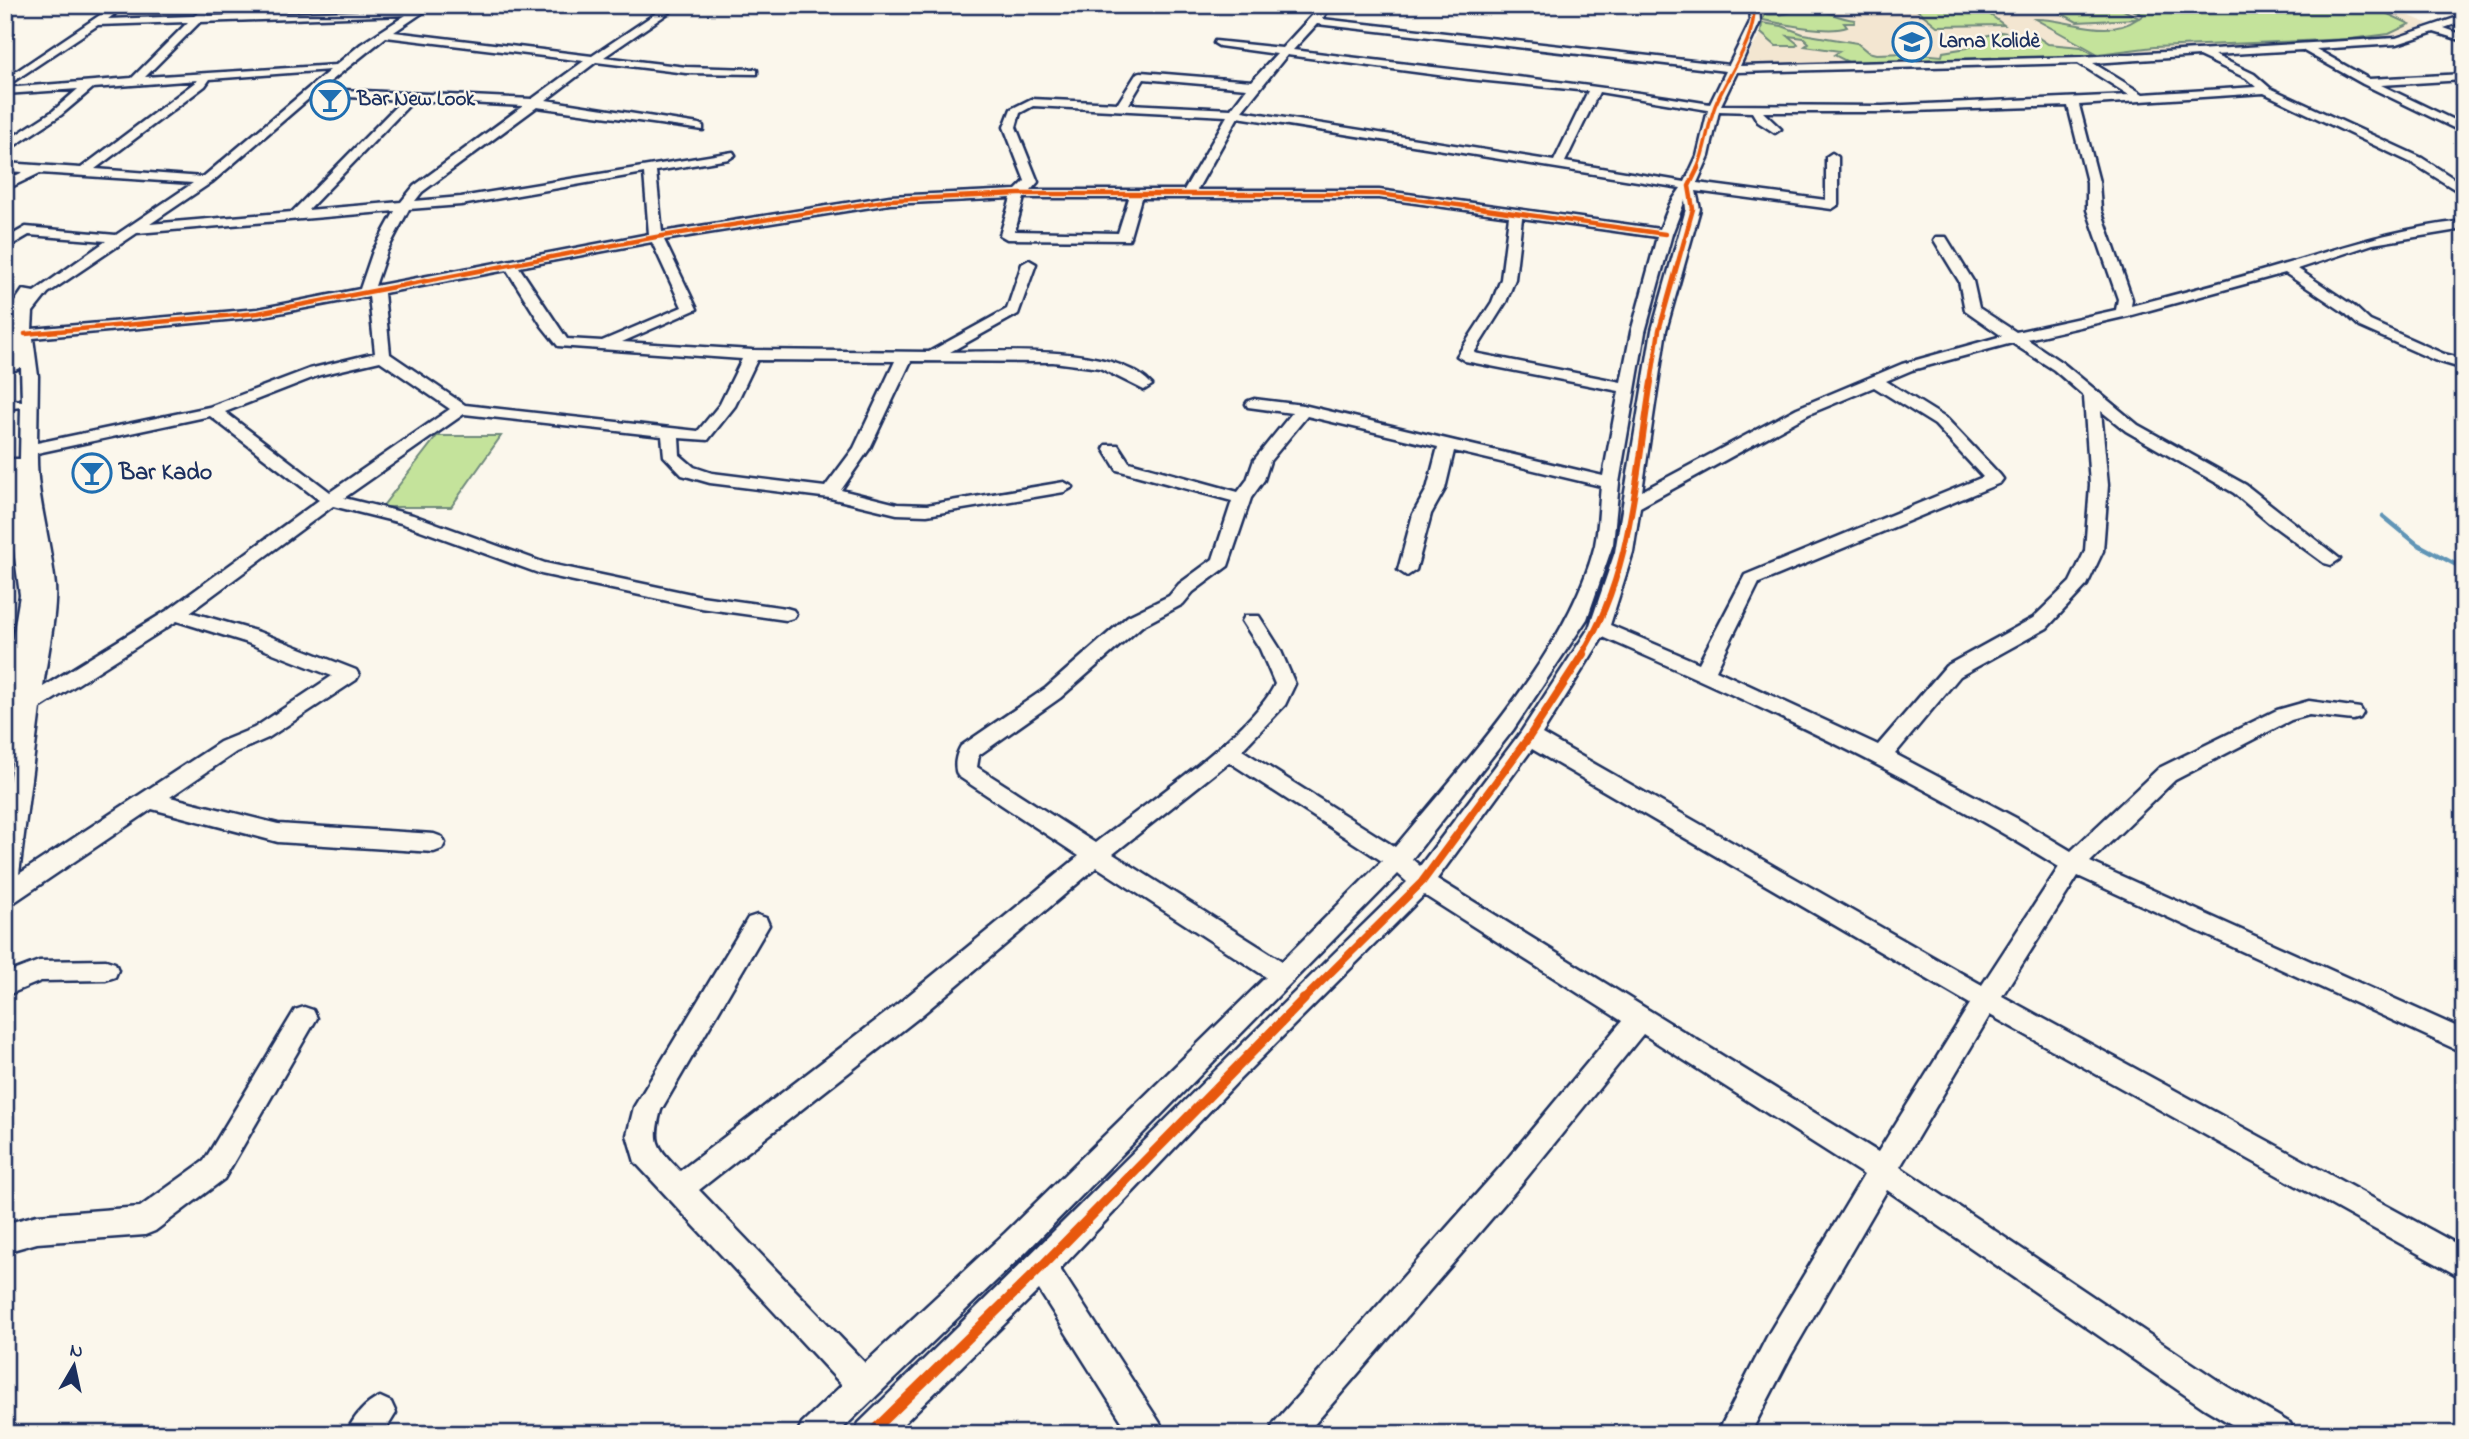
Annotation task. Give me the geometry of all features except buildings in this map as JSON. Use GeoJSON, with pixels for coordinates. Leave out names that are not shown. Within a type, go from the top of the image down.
{"type":"FeatureCollection","features":[{"type":"Feature","properties":{"kind":"street"},"geometry":{"type":"LineString","coordinates":[[82,5],[121,5]]}},
{"type":"Feature","properties":{"kind":"street"},"geometry":{"type":"LineString","coordinates":[[5,84],[121,5]]}},
{"type":"Feature","properties":{"kind":"street"},"geometry":{"type":"LineString","coordinates":[[136,80],[192,27],[196,18],[216,5]]}},
{"type":"Feature","properties":{"kind":"street"},"geometry":{"type":"LineString","coordinates":[[294,14],[309,5]]}},
{"type":"Feature","properties":{"kind":"street"},"geometry":{"type":"LineString","coordinates":[[675,5],[594,59],[418,189],[403,206],[386,243],[374,261],[371,291],[383,356],[461,409],[702,436],[727,406],[752,355]]}},
{"type":"Feature","properties":{"kind":"street"},"geometry":{"type":"LineString","coordinates":[[1189,193],[1234,113],[1254,85],[1316,21],[1327,5]]}},
{"type":"Feature","properties":{"kind":"street"},"geometry":{"type":"LineString","coordinates":[[813,1434],[1015,1243],[1211,1050],[1398,860],[1506,725],[1577,619],[1604,544],[1610,483],[1638,331],[1665,234],[1676,204],[1689,186],[1703,156],[1714,107],[1755,22],[1754,5]]}},
{"type":"Feature","properties":{"kind":"street"},"geometry":{"type":"LineString","coordinates":[[97,22],[424,9]]}},
{"type":"Feature","properties":{"kind":"street"},"geometry":{"type":"LineString","coordinates":[[5,895],[46,589],[36,513],[28,479],[30,376],[12,310],[32,289],[200,180],[333,67],[424,9]]}},
{"type":"Feature","properties":{"kind":"street"},"geometry":{"type":"LineString","coordinates":[[1316,21],[1734,69],[2081,60],[2397,41],[2464,18]]}},
{"type":"Feature","properties":{"kind":"street"},"geometry":{"type":"LineString","coordinates":[[2435,29],[2464,38]]}},
{"type":"Feature","properties":{"kind":"street"},"geometry":{"type":"LineString","coordinates":[[384,34],[686,70],[752,72]]}},
{"type":"Feature","properties":{"kind":"street"},"geometry":{"type":"LineString","coordinates":[[1219,43],[1468,76],[1595,88],[1714,107],[1756,109],[1882,109],[2072,102],[2266,90]]}},
{"type":"Feature","properties":{"kind":"street"},"geometry":{"type":"LineString","coordinates":[[5,750],[15,630],[30,595],[12,508],[18,452],[11,404],[16,328],[43,290],[136,230],[208,179],[365,46]]}},
{"type":"Feature","properties":{"kind":"street"},"geometry":{"type":"LineString","coordinates":[[2305,47],[2367,82],[2464,130]]}},
{"type":"Feature","properties":{"kind":"street"},"geometry":{"type":"LineString","coordinates":[[2203,53],[2239,70],[2266,90],[2418,161],[2464,191]]}},
{"type":"Feature","properties":{"kind":"street"},"geometry":{"type":"LineString","coordinates":[[2081,60],[2123,84],[2139,97]]}},
{"type":"Feature","properties":{"kind":"street"},"geometry":{"type":"LineString","coordinates":[[5,91],[333,67]]}},
{"type":"Feature","properties":{"kind":"street"},"geometry":{"type":"LineString","coordinates":[[84,172],[201,84],[207,75]]}},
{"type":"Feature","properties":{"kind":"street"},"geometry":{"type":"LineString","coordinates":[[1122,106],[1141,75],[1254,85]]}},
{"type":"Feature","properties":{"kind":"street"},"geometry":{"type":"LineString","coordinates":[[2367,82],[2464,77]]}},
{"type":"Feature","properties":{"kind":"street"},"geometry":{"type":"LineString","coordinates":[[5,148],[57,113],[91,84]]}},
{"type":"Feature","properties":{"kind":"street"},"geometry":{"type":"LineString","coordinates":[[1558,165],[1595,88]]}},
{"type":"Feature","properties":{"kind":"street"},"geometry":{"type":"LineString","coordinates":[[312,92],[535,103],[588,108],[699,128]]}},
{"type":"Feature","properties":{"kind":"street"},"geometry":{"type":"LineString","coordinates":[[295,216],[412,96]]}},
{"type":"Feature","properties":{"kind":"street"},"geometry":{"type":"LineString","coordinates":[[1136,194],[1124,237],[1007,234],[1019,194],[1032,181],[1010,127],[1015,111],[1031,102],[1234,113],[1689,186],[1832,205],[1832,157]]}},
{"type":"Feature","properties":{"kind":"street"},"geometry":{"type":"LineString","coordinates":[[2072,102],[2080,124],[2083,151],[2093,182],[2094,210],[2125,299],[2123,313]]}},
{"type":"Feature","properties":{"kind":"street"},"geometry":{"type":"LineString","coordinates":[[1756,109],[1762,120],[1775,129]]}},
{"type":"Feature","properties":{"kind":"street"},"geometry":{"type":"LineString","coordinates":[[136,230],[461,201],[729,155]]}},
{"type":"Feature","properties":{"kind":"street"},"geometry":{"type":"LineString","coordinates":[[5,167],[200,180]]}},
{"type":"Feature","properties":{"kind":"street"},"geometry":{"type":"LineString","coordinates":[[5,186],[39,169]]}},
{"type":"Feature","properties":{"kind":"street"},"geometry":{"type":"LineString","coordinates":[[604,344],[690,309],[656,237],[650,169]]}},
{"type":"Feature","properties":{"kind":"street"},"geometry":{"type":"LineString","coordinates":[[870,1434],[1041,1267],[1231,1071],[1422,882],[1529,737],[1599,628],[1624,552],[1659,330],[1693,209],[1689,186]]}},
{"type":"Feature","properties":{"kind":"street"},"geometry":{"type":"LineString","coordinates":[[16,328],[258,313],[656,237],[890,201],[1019,194],[1379,194],[1449,201],[1665,234]]}},
{"type":"Feature","properties":{"kind":"street"},"geometry":{"type":"LineString","coordinates":[[1516,213],[1508,279],[1499,302],[1465,356],[1628,388]]}},
{"type":"Feature","properties":{"kind":"street"},"geometry":{"type":"LineString","coordinates":[[1632,504],[1803,411],[1907,367],[2012,338],[2123,313],[2287,268],[2370,241],[2464,225]]}},
{"type":"Feature","properties":{"kind":"street"},"geometry":{"type":"LineString","coordinates":[[5,245],[26,231],[113,238]]}},
{"type":"Feature","properties":{"kind":"street"},"geometry":{"type":"LineString","coordinates":[[1941,240],[1966,281],[1972,310],[2059,367],[2132,428],[2240,489],[2274,518],[2331,559]]}},
{"type":"Feature","properties":{"kind":"street"},"geometry":{"type":"LineString","coordinates":[[934,355],[1013,311],[1029,264]]}},
{"type":"Feature","properties":{"kind":"street"},"geometry":{"type":"LineString","coordinates":[[511,265],[549,326],[563,343],[752,355],[1053,357],[1104,364],[1144,384]]}},
{"type":"Feature","properties":{"kind":"street"},"geometry":{"type":"LineString","coordinates":[[2287,268],[2350,310],[2365,324],[2439,357],[2464,364]]}},
{"type":"Feature","properties":{"kind":"street"},"geometry":{"type":"LineString","coordinates":[[5,305],[22,299]]}},
{"type":"Feature","properties":{"kind":"street"},"geometry":{"type":"LineString","coordinates":[[830,493],[862,448],[906,354]]}},
{"type":"Feature","properties":{"kind":"street"},"geometry":{"type":"LineString","coordinates":[[30,449],[213,411],[315,372],[383,356]]}},
{"type":"Feature","properties":{"kind":"street"},"geometry":{"type":"LineString","coordinates":[[1704,673],[1752,579],[1994,479],[1941,422],[1875,381]]}},
{"type":"Feature","properties":{"kind":"street"},"geometry":{"type":"LineString","coordinates":[[1881,756],[1954,671],[2040,623],[2078,585],[2094,551],[2099,485],[2092,394]]}},
{"type":"Feature","properties":{"kind":"street"},"geometry":{"type":"LineString","coordinates":[[1254,404],[1303,410],[1610,483]]}},
{"type":"Feature","properties":{"kind":"street"},"geometry":{"type":"LineString","coordinates":[[32,704],[175,614],[330,500],[461,409]]}},
{"type":"Feature","properties":{"kind":"street"},"geometry":{"type":"LineString","coordinates":[[1281,976],[1271,966],[965,770],[970,751],[1053,693],[1135,621],[1176,600],[1186,588],[1221,562],[1242,498],[1255,481],[1262,460],[1303,410]]}},
{"type":"Feature","properties":{"kind":"street"},"geometry":{"type":"LineString","coordinates":[[213,411],[330,500],[407,519],[541,568],[701,602],[786,614]]}},
{"type":"Feature","properties":{"kind":"street"},"geometry":{"type":"LineString","coordinates":[[670,433],[672,456],[688,471],[710,478],[830,493],[897,509],[927,510],[1065,487]]}},
{"type":"Feature","properties":{"kind":"street"},"geometry":{"type":"LineString","coordinates":[[1407,570],[1422,514],[1436,489],[1447,445]]}},
{"type":"Feature","properties":{"kind":"street"},"geometry":{"type":"LineString","coordinates":[[1112,449],[1123,466],[1242,498]]}},
{"type":"Feature","properties":{"kind":"street"},"geometry":{"type":"LineString","coordinates":[[5,895],[228,747],[261,733],[349,675],[252,637],[175,614]]}},
{"type":"Feature","properties":{"kind":"street"},"geometry":{"type":"LineString","coordinates":[[678,1189],[908,1011],[1097,854],[1228,751],[1278,700],[1285,684],[1270,649],[1252,621]]}},
{"type":"Feature","properties":{"kind":"street"},"geometry":{"type":"LineString","coordinates":[[1599,628],[1704,673],[1881,756],[2008,824],[2073,864],[2464,1042]]}},
{"type":"Feature","properties":{"kind":"street"},"geometry":{"type":"LineString","coordinates":[[1733,1434],[1780,1344],[1883,1171],[1986,1000],[2073,864],[2167,774],[2284,715],[2309,708],[2353,713]]}},
{"type":"Feature","properties":{"kind":"street"},"geometry":{"type":"LineString","coordinates":[[1529,737],[1986,1000],[2464,1264]]}},
{"type":"Feature","properties":{"kind":"street"},"geometry":{"type":"LineString","coordinates":[[1228,751],[1398,860],[1422,882],[1883,1171],[2215,1397],[2279,1434]]}},
{"type":"Feature","properties":{"kind":"street"},"geometry":{"type":"LineString","coordinates":[[150,800],[278,833],[434,843]]}},
{"type":"Feature","properties":{"kind":"street"},"geometry":{"type":"LineString","coordinates":[[757,925],[649,1107],[641,1135],[645,1153],[864,1385]]}},
{"type":"Feature","properties":{"kind":"street"},"geometry":{"type":"LineString","coordinates":[[5,985],[39,971],[106,970]]}},
{"type":"Feature","properties":{"kind":"street"},"geometry":{"type":"LineString","coordinates":[[5,1238],[37,1229],[145,1221],[214,1170],[304,1018]]}},
{"type":"Feature","properties":{"kind":"street"},"geometry":{"type":"LineString","coordinates":[[1285,1434],[1513,1173],[1640,1019]]}},
{"type":"Feature","properties":{"kind":"street"},"geometry":{"type":"LineString","coordinates":[[1041,1267],[1149,1434]]}},
{"type":"Feature","properties":{"kind":"shaded area"},"geometry":{"type":"Polygon","coordinates":[[[1762,5],[2383,5],[2429,24],[2387,39],[2097,56],[1742,65],[1761,33],[1762,5]]]}},
{"type":"Feature","properties":{"kind":"green space"},"geometry":{"type":"Polygon","coordinates":[[[1911,5],[1977,5],[2004,25],[1937,26],[1911,5]]]}},
{"type":"Feature","properties":{"kind":"green space"},"geometry":{"type":"Polygon","coordinates":[[[2046,5],[2114,5],[2139,18],[2143,15],[2123,5],[2368,5],[2410,24],[2389,34],[2350,39],[2154,47],[2098,54],[2035,19],[2113,28],[2137,19],[2077,22],[2046,5]]]}},
{"type":"Feature","properties":{"kind":"green space"},"geometry":{"type":"Polygon","coordinates":[[[1798,7],[1813,8],[1855,20],[1854,23],[1844,23],[1847,27],[1829,29],[1806,28],[1763,20],[1764,14],[1787,13],[1798,7]]]}},
{"type":"Feature","properties":{"kind":"green space"},"geometry":{"type":"Polygon","coordinates":[[[1762,23],[1782,26],[1803,34],[1857,43],[1868,52],[1876,54],[1942,56],[1943,52],[1967,48],[1985,36],[2001,32],[2039,38],[2048,44],[2081,47],[2097,56],[1852,64],[1834,55],[1840,51],[1805,46],[1809,43],[1804,38],[1788,36],[1798,44],[1776,46],[1761,33],[1762,23]]]}},
{"type":"Feature","properties":{"kind":"green space"},"geometry":{"type":"Polygon","coordinates":[[[437,436],[501,436],[451,507],[382,507],[437,436]]]}},
{"type":"Feature","properties":{"kind":"waterway"},"geometry":{"type":"LineString","coordinates":[[2383,516],[2417,544],[2464,569]]}},
{"type":"Feature","properties":{"kind":"cycle path"},"geometry":{"type":"LineString","coordinates":[[870,1434],[1041,1267],[1231,1071],[1422,882],[1529,737],[1599,628],[1624,552],[1659,330],[1693,209],[1689,186],[1703,156],[1714,108],[1755,22],[1754,5]]}},
{"type":"Feature","properties":{"kind":"cycle path"},"geometry":{"type":"LineString","coordinates":[[25,334],[258,313],[656,237],[890,200],[1019,194],[1379,194],[1665,234]]}},
{"type":"Feature","properties":{"kind":"place","name":"Lama Kolidè"},"geometry":{"type":"Point","coordinates":[1912,42]}},
{"type":"Feature","properties":{"kind":"place","name":"Bar New Look"},"geometry":{"type":"Point","coordinates":[330,100]}},
{"type":"Feature","properties":{"kind":"place","name":"Bar Kado"},"geometry":{"type":"Point","coordinates":[92,473]}}]}
